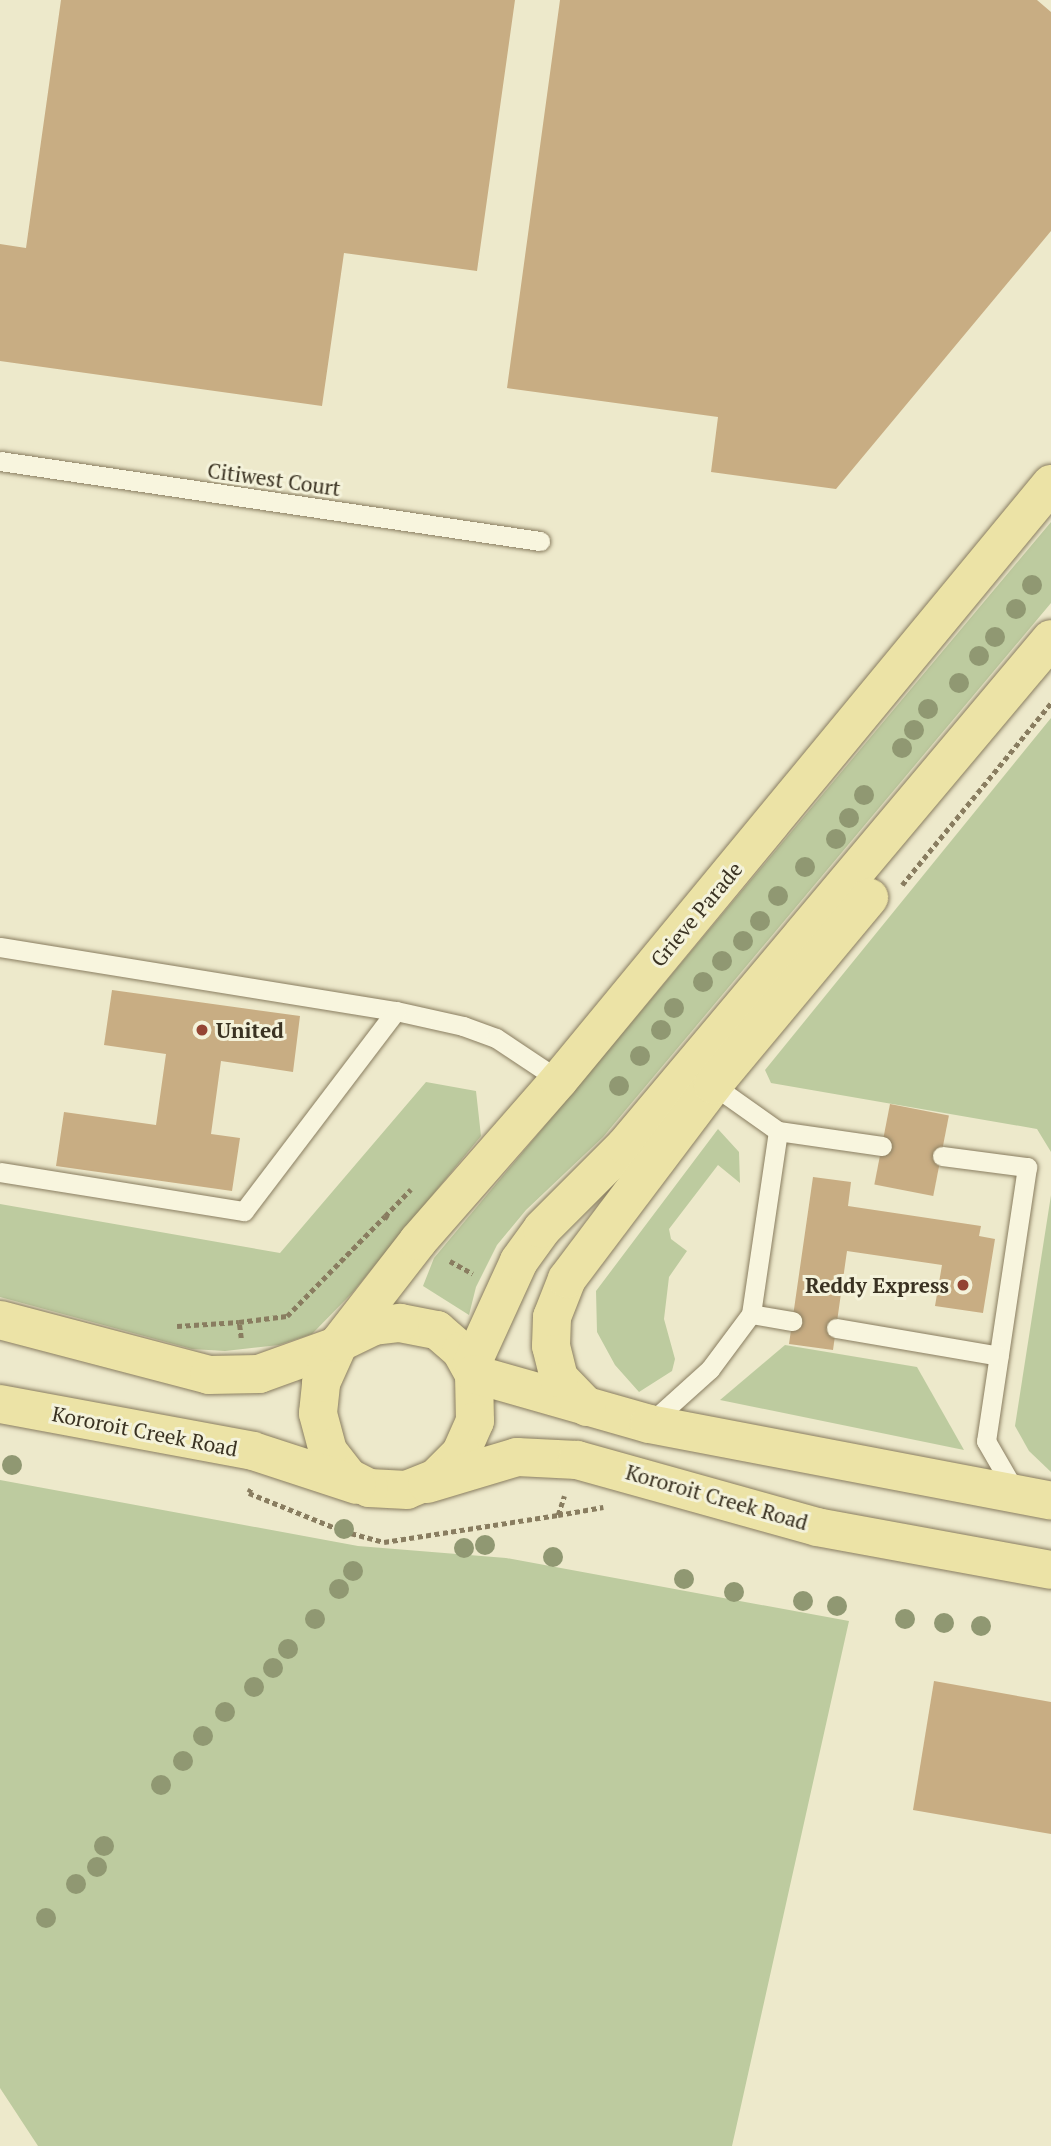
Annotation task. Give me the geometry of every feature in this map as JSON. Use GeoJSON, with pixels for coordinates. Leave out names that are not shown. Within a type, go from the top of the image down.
{"type":"FeatureCollection","features":[{"type":"Feature","properties":{"kind":"main road","name":"Grieve Parade"},"geometry":{"type":"LineString","coordinates":[[336,1345],[418,1241],[559,1080],[1051,484]]}},
{"type":"Feature","properties":{"kind":"main road"},"geometry":{"type":"LineString","coordinates":[[472,1370],[504,1291],[542,1229],[625,1146],[702,1076],[934,817],[987,719],[1051,639]]}},
{"type":"Feature","properties":{"kind":"main road"},"geometry":{"type":"LineString","coordinates":[[587,1406],[569,1393],[555,1367],[550,1336],[556,1300],[575,1267],[702,1076]]}},
{"type":"Feature","properties":{"kind":"main road"},"geometry":{"type":"LineString","coordinates":[[0,1320],[179,1371],[245,1376],[292,1365],[374,1326],[414,1324],[446,1336],[472,1370],[477,1397],[471,1432],[453,1463],[427,1484],[407,1490],[369,1488],[342,1471],[321,1431],[319,1394],[336,1345]]}},
{"type":"Feature","properties":{"kind":"main road"},"geometry":{"type":"LineString","coordinates":[[472,1370],[649,1424],[1034,1497]]}},
{"type":"Feature","properties":{"kind":"main road","name":"Kororoit Creek Road"},"geometry":{"type":"LineString","coordinates":[[0,1404],[253,1451],[369,1488]]}},
{"type":"Feature","properties":{"kind":"main road","name":"Kororoit Creek Road"},"geometry":{"type":"LineString","coordinates":[[427,1484],[517,1457],[577,1460],[625,1470],[769,1515],[1051,1570]]}},
{"type":"Feature","properties":{"kind":"lane","name":"Citiwest Court"},"geometry":{"type":"LineString","coordinates":[[0,461],[540,541]]}},
{"type":"Feature","properties":{"kind":"lane"},"geometry":{"type":"LineString","coordinates":[[0,947],[396,1011],[496,1038],[559,1080]]}},
{"type":"Feature","properties":{"kind":"lane"},"geometry":{"type":"LineString","coordinates":[[0,1172],[244,1211],[396,1011]]}},
{"type":"Feature","properties":{"kind":"lane"},"geometry":{"type":"LineString","coordinates":[[702,1076],[778,1132],[883,1146]]}},
{"type":"Feature","properties":{"kind":"lane"},"geometry":{"type":"LineString","coordinates":[[649,1424],[710,1368],[751,1314],[778,1132]]}},
{"type":"Feature","properties":{"kind":"lane"},"geometry":{"type":"LineString","coordinates":[[942,1156],[1027,1167],[986,1441],[1034,1497]]}},
{"type":"Feature","properties":{"kind":"lane"},"geometry":{"type":"LineString","coordinates":[[751,1314],[792,1321]]}},
{"type":"Feature","properties":{"kind":"lane"},"geometry":{"type":"LineString","coordinates":[[836,1328],[999,1356]]}},
{"type":"Feature","properties":{"kind":"path"},"geometry":{"type":"LineString","coordinates":[[245,1376],[239,1322],[287,1316],[385,1216],[418,1241],[504,1291]]}},
{"type":"Feature","properties":{"kind":"path"},"geometry":{"type":"LineString","coordinates":[[253,1451],[256,1477],[249,1493],[343,1531],[384,1542],[558,1515],[577,1460]]}},
{"type":"Feature","properties":{"kind":"green space"},"geometry":{"type":"Polygon","coordinates":[[[1051,522],[1051,603],[603,1137],[526,1210],[497,1245],[476,1287],[469,1315],[423,1286],[434,1258],[1051,522]]]}},
{"type":"Feature","properties":{"kind":"green space"},"geometry":{"type":"Polygon","coordinates":[[[1051,718],[1051,1152],[1037,1129],[771,1083],[765,1070],[1051,718]]]}},
{"type":"Feature","properties":{"kind":"green space"},"geometry":{"type":"Polygon","coordinates":[[[426,1082],[476,1091],[481,1136],[353,1292],[312,1334],[279,1345],[225,1351],[192,1349],[0,1297],[0,1204],[280,1253],[426,1082]]]}},
{"type":"Feature","properties":{"kind":"green space"},"geometry":{"type":"Polygon","coordinates":[[[718,1129],[739,1152],[740,1183],[718,1165],[669,1229],[671,1239],[687,1251],[669,1277],[664,1319],[675,1359],[672,1371],[639,1392],[615,1365],[597,1332],[596,1291],[718,1129]]]}},
{"type":"Feature","properties":{"kind":"green space"},"geometry":{"type":"Polygon","coordinates":[[[1051,1195],[1051,1472],[1029,1451],[1015,1426],[1051,1195]]]}},
{"type":"Feature","properties":{"kind":"green space"},"geometry":{"type":"Polygon","coordinates":[[[785,1345],[917,1367],[964,1450],[720,1400],[785,1345]]]}},
{"type":"Feature","properties":{"kind":"green space"},"geometry":{"type":"Polygon","coordinates":[[[0,1480],[358,1546],[506,1558],[849,1621],[732,2146],[38,2146],[0,2088],[0,1480]]]}},
{"type":"Feature","properties":{"kind":"building"},"geometry":{"type":"Polygon","coordinates":[[[61,0],[515,0],[477,271],[344,253],[322,406],[0,361],[0,244],[26,248],[61,0]]]}},
{"type":"Feature","properties":{"kind":"building"},"geometry":{"type":"Polygon","coordinates":[[[560,0],[1037,0],[1051,12],[1051,231],[836,489],[711,472],[718,417],[507,388],[560,0]]]}},
{"type":"Feature","properties":{"kind":"building"},"geometry":{"type":"Polygon","coordinates":[[[112,990],[300,1016],[293,1072],[221,1061],[211,1134],[240,1138],[232,1191],[56,1166],[64,1112],[156,1125],[166,1054],[104,1045],[112,990]]]}},
{"type":"Feature","properties":{"kind":"building"},"geometry":{"type":"Polygon","coordinates":[[[890,1104],[949,1115],[933,1196],[874,1184],[890,1104]]]}},
{"type":"Feature","properties":{"kind":"building"},"geometry":{"type":"Polygon","coordinates":[[[813,1177],[851,1182],[848,1206],[981,1226],[979,1236],[995,1239],[983,1313],[935,1306],[942,1265],[847,1251],[833,1350],[789,1344],[813,1177]]]}},
{"type":"Feature","properties":{"kind":"building"},"geometry":{"type":"Polygon","coordinates":[[[934,1681],[1051,1702],[1051,1834],[913,1810],[934,1681]]]}},
{"type":"Feature","properties":{"kind":"place","name":"United"},"geometry":{"type":"Point","coordinates":[202,1030]}},
{"type":"Feature","properties":{"kind":"place","name":"Reddy Express"},"geometry":{"type":"Point","coordinates":[963,1285]}}]}
